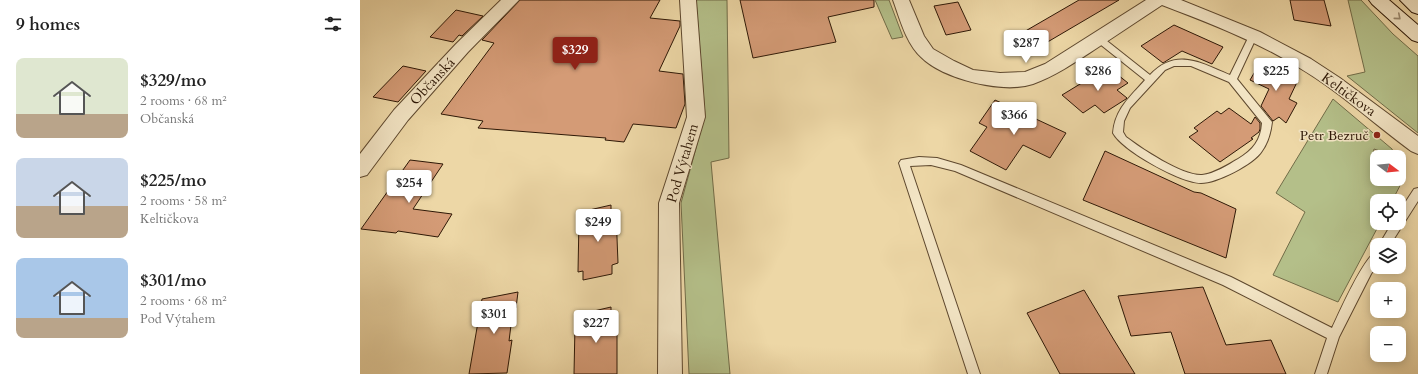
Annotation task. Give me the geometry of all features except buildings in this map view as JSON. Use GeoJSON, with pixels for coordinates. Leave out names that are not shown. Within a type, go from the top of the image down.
{"type":"FeatureCollection","features":[{"type":"Feature","properties":{"kind":"street","name":"Občanská"},"geometry":{"type":"LineString","coordinates":[[360,169],[400,115],[462,48],[510,0]]}},
{"type":"Feature","properties":{"kind":"street","name":"Pod Výtahem"},"geometry":{"type":"LineString","coordinates":[[670,374],[669,203],[696,117],[688,0]]}},
{"type":"Feature","properties":{"kind":"street"},"geometry":{"type":"LineString","coordinates":[[901,0],[916,38],[927,53],[948,66],[970,76],[1000,80],[1027,79],[1051,69],[1158,0]]}},
{"type":"Feature","properties":{"kind":"street","name":"Keltičkova"},"geometry":{"type":"LineString","coordinates":[[1166,0],[1253,36],[1323,74],[1418,146]]}},
{"type":"Feature","properties":{"kind":"street"},"geometry":{"type":"LineString","coordinates":[[1378,0],[1418,35]]}},
{"type":"Feature","properties":{"kind":"street"},"geometry":{"type":"LineString","coordinates":[[1409,0],[1418,8]]}},
{"type":"Feature","properties":{"kind":"lane"},"geometry":{"type":"LineString","coordinates":[[1232,80],[1253,36]]}},
{"type":"Feature","properties":{"kind":"lane"},"geometry":{"type":"LineString","coordinates":[[1098,39],[1151,80]]}},
{"type":"Feature","properties":{"kind":"lane"},"geometry":{"type":"LineString","coordinates":[[1182,62],[1200,66],[1232,80],[1264,117],[1267,122],[1267,128],[1258,149],[1251,156],[1215,176],[1200,179],[1189,177],[1161,164],[1126,142],[1118,133],[1119,121],[1122,113],[1162,68],[1173,63],[1182,62]]}},
{"type":"Feature","properties":{"kind":"lane"},"geometry":{"type":"LineString","coordinates":[[974,374],[904,163],[925,159],[934,160],[958,168],[1226,281],[1334,335]]}},
{"type":"Feature","properties":{"kind":"lane"},"geometry":{"type":"LineString","coordinates":[[1406,210],[1418,192]]}},
{"type":"Feature","properties":{"kind":"lane"},"geometry":{"type":"LineString","coordinates":[[1322,374],[1334,335],[1370,266]]}},
{"type":"Feature","properties":{"kind":"green space"},"geometry":{"type":"Polygon","coordinates":[[[696,0],[727,0],[729,158],[711,162],[730,374],[689,374],[681,203],[705,115],[696,0]]]}},
{"type":"Feature","properties":{"kind":"green space"},"geometry":{"type":"Polygon","coordinates":[[[875,0],[889,0],[903,37],[892,39],[875,0]]]}},
{"type":"Feature","properties":{"kind":"green space"},"geometry":{"type":"Polygon","coordinates":[[[1348,0],[1361,0],[1393,34],[1418,56],[1418,133],[1347,76],[1365,72],[1348,0]]]}},
{"type":"Feature","properties":{"kind":"green space"},"geometry":{"type":"Polygon","coordinates":[[[1333,99],[1392,149],[1370,150],[1370,186],[1400,186],[1396,194],[1370,194],[1370,230],[1376,230],[1372,238],[1370,238],[1370,242],[1338,302],[1273,275],[1305,212],[1276,193],[1333,99]]]}},
{"type":"Feature","properties":{"kind":"place","name":"Petr Bezruč"},"geometry":{"type":"Point","coordinates":[1377,135]}}]}
